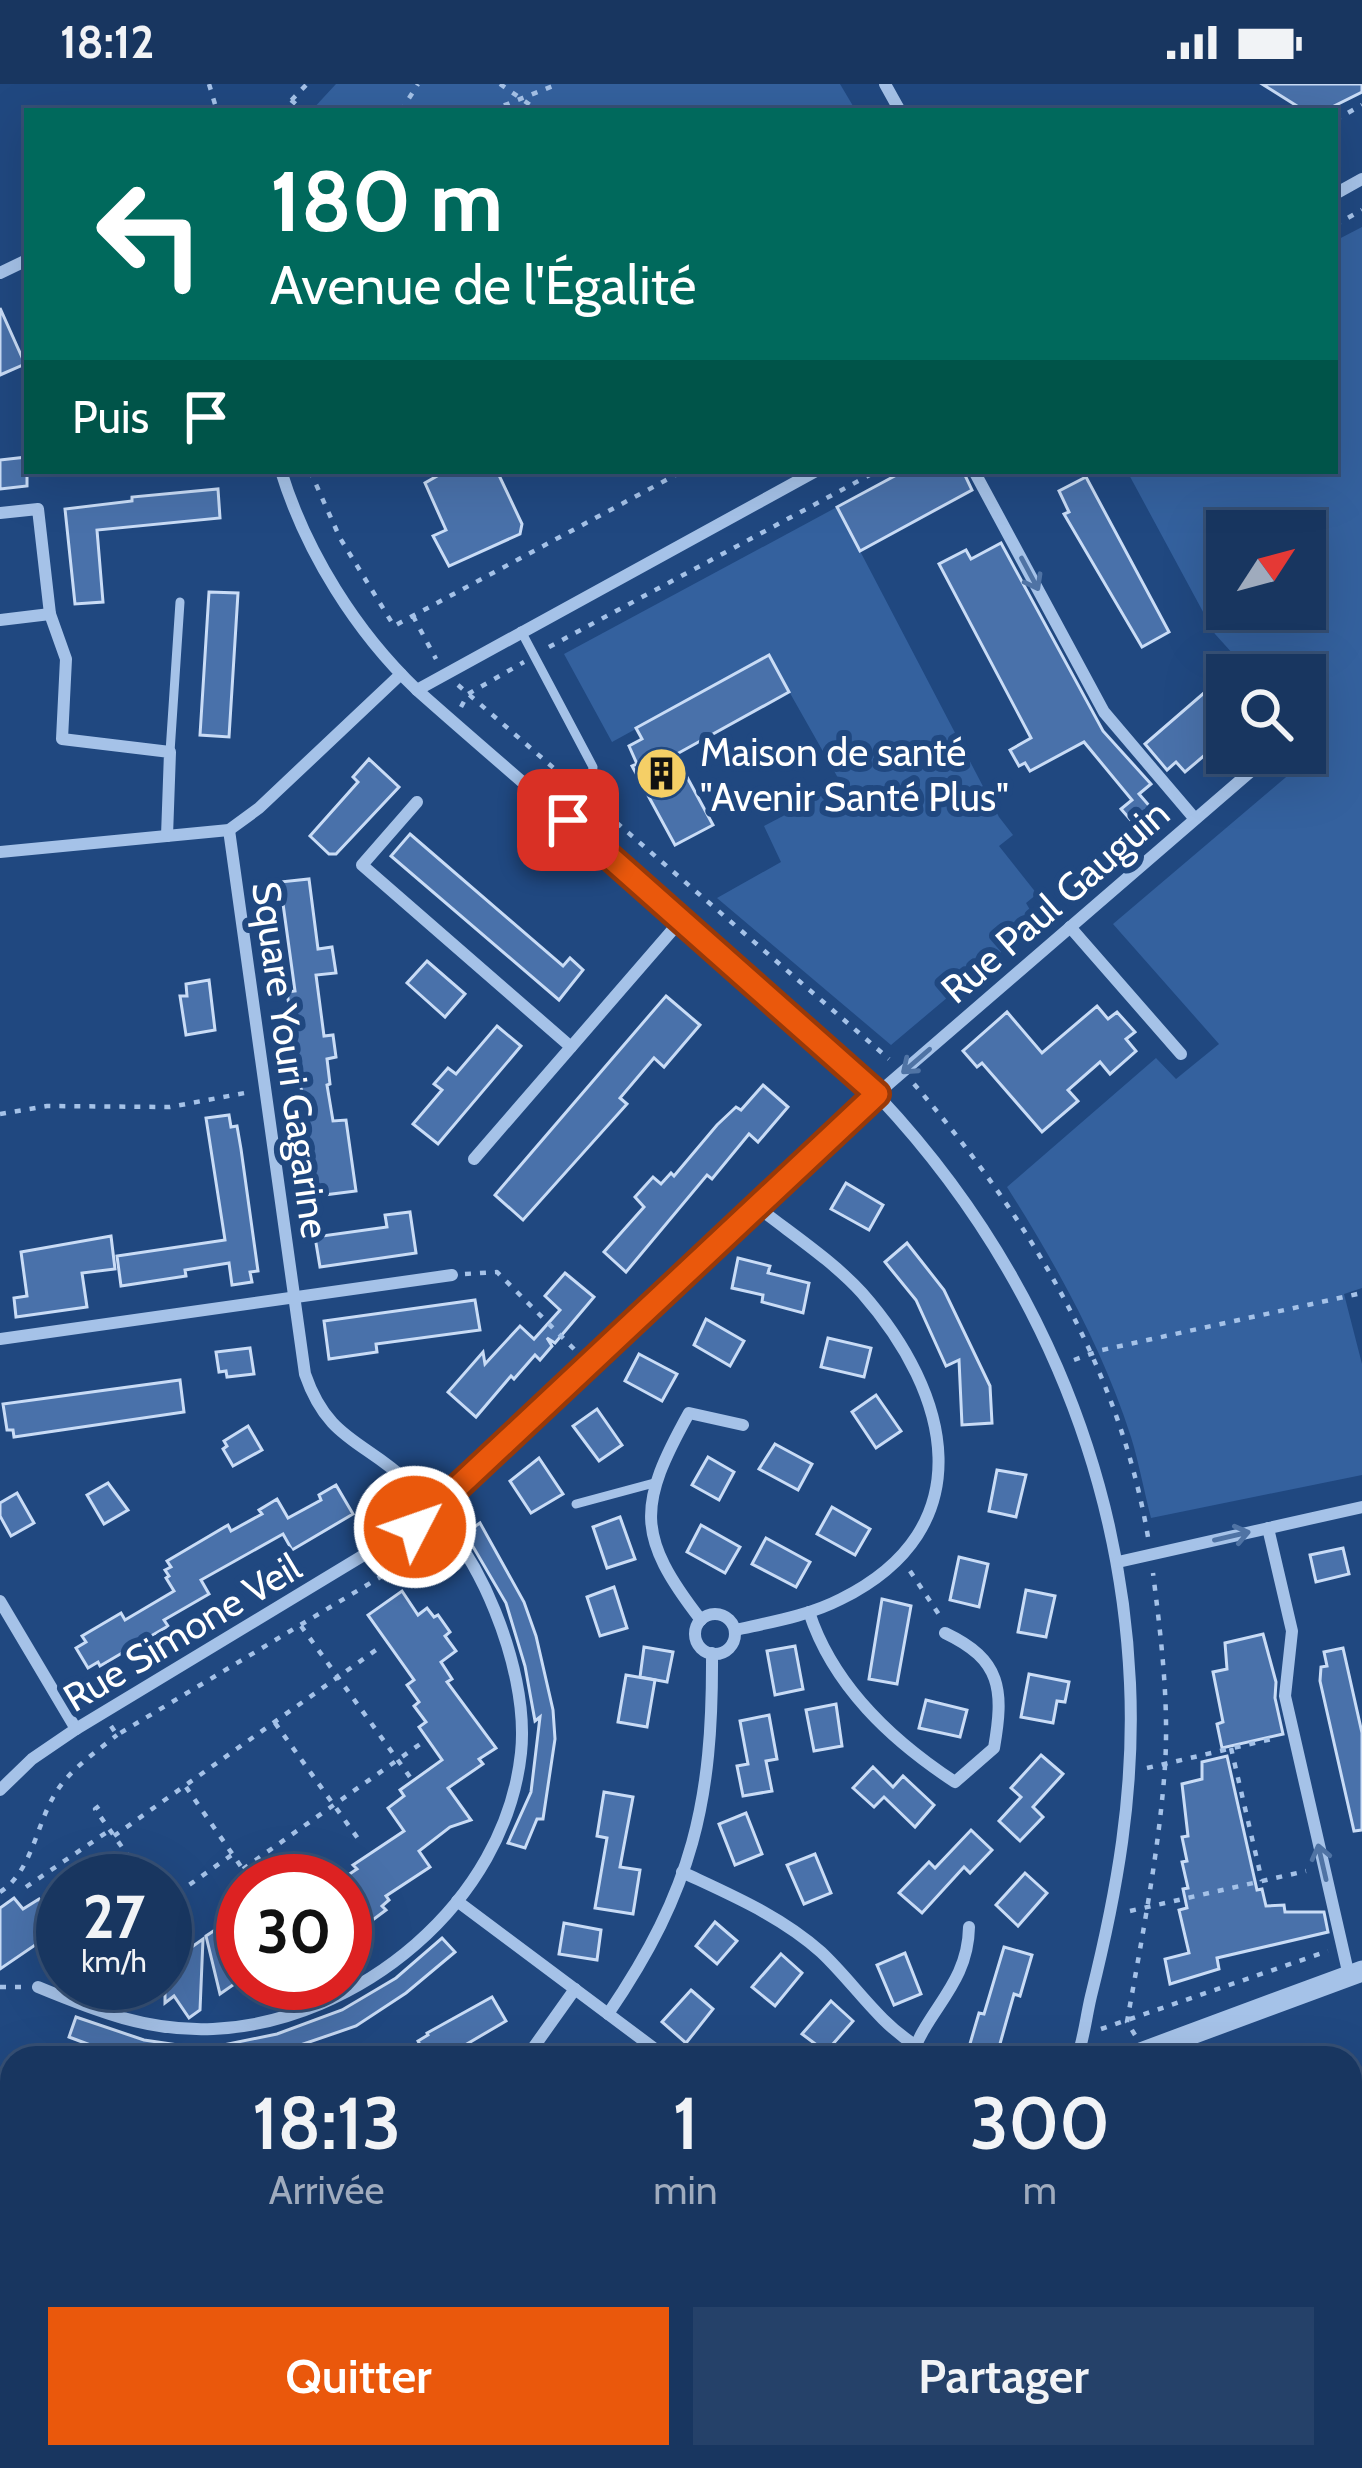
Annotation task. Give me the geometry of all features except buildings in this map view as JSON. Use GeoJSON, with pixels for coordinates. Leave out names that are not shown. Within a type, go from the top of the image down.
{"type":"FeatureCollection","features":[{"type":"Feature","properties":{"kind":"street"},"geometry":{"type":"LineString","coordinates":[[282,474],[330,578],[401,674],[877,1094],[976,1217],[1014,1278],[1057,1366],[1091,1454],[1118,1562],[1127,1640],[1131,1772],[1113,1914],[1080,2046]]}},
{"type":"Feature","properties":{"kind":"street"},"geometry":{"type":"LineString","coordinates":[[417,690],[810,474]]}},
{"type":"Feature","properties":{"kind":"street"},"geometry":{"type":"LineString","coordinates":[[976,474],[1103,712],[1195,819]]}},
{"type":"Feature","properties":{"kind":"street"},"geometry":{"type":"LineString","coordinates":[[0,513],[38,509],[50,614],[66,659],[62,739],[170,752],[167,836]]}},
{"type":"Feature","properties":{"kind":"street"},"geometry":{"type":"LineString","coordinates":[[0,620],[50,614]]}},
{"type":"Feature","properties":{"kind":"street"},"geometry":{"type":"LineString","coordinates":[[0,852],[229,830],[259,808],[401,674]]}},
{"type":"Feature","properties":{"kind":"street","name":"Rue Paul Gauguin"},"geometry":{"type":"LineString","coordinates":[[877,1094],[1248,774]]}},
{"type":"Feature","properties":{"kind":"street"},"geometry":{"type":"LineString","coordinates":[[417,802],[362,865],[571,1047]]}},
{"type":"Feature","properties":{"kind":"street","name":"Square Youri Gagarine"},"geometry":{"type":"LineString","coordinates":[[95,2010],[148,2026],[200,2029],[258,2023],[328,2001],[368,1980],[413,1948],[457,1901],[506,1814],[519,1769],[518,1694],[486,1590],[453,1534],[406,1480],[323,1415],[305,1374],[229,830]]}},
{"type":"Feature","properties":{"kind":"street"},"geometry":{"type":"LineString","coordinates":[[474,1159],[682,919]]}},
{"type":"Feature","properties":{"kind":"street"},"geometry":{"type":"LineString","coordinates":[[1070,927],[1181,1054]]}},
{"type":"Feature","properties":{"kind":"street","name":"Rue Simone Veil"},"geometry":{"type":"LineString","coordinates":[[0,1790],[32,1759],[76,1730],[435,1512],[877,1094]]}},
{"type":"Feature","properties":{"kind":"street"},"geometry":{"type":"LineString","coordinates":[[735,1630],[809,1612],[857,1591],[901,1556],[926,1519],[939,1482],[940,1445],[922,1389],[899,1345],[862,1293],[755,1205]]}},
{"type":"Feature","properties":{"kind":"street","name":"Square Youri Gagarine"},"geometry":{"type":"LineString","coordinates":[[293,1298],[452,1275]]}},
{"type":"Feature","properties":{"kind":"street"},"geometry":{"type":"LineString","coordinates":[[0,1340],[293,1298]]}},
{"type":"Feature","properties":{"kind":"street"},"geometry":{"type":"LineString","coordinates":[[701,1620],[668,1575],[656,1549],[650,1511],[654,1483],[689,1413],[742,1425]]}},
{"type":"Feature","properties":{"kind":"street"},"geometry":{"type":"LineString","coordinates":[[1118,1562],[1362,1507]]}},
{"type":"Feature","properties":{"kind":"street"},"geometry":{"type":"LineString","coordinates":[[1160,2046],[1356,1973],[1342,1946],[1293,1734],[1284,1687],[1292,1631],[1268,1528]]}},
{"type":"Feature","properties":{"kind":"street"},"geometry":{"type":"LineString","coordinates":[[0,1601],[76,1730]]}},
{"type":"Feature","properties":{"kind":"street"},"geometry":{"type":"LineString","coordinates":[[809,1612],[827,1653],[864,1706],[904,1745],[955,1782],[994,1748],[998,1697],[986,1658],[949,1636]]}},
{"type":"Feature","properties":{"kind":"street"},"geometry":{"type":"LineString","coordinates":[[719,1614],[730,1620],[735,1630],[729,1648],[712,1653],[701,1648],[696,1637],[701,1620],[719,1614]]}},
{"type":"Feature","properties":{"kind":"street"},"geometry":{"type":"LineString","coordinates":[[608,2014],[659,1934],[700,1819],[710,1766],[712,1653]]}},
{"type":"Feature","properties":{"kind":"street"},"geometry":{"type":"LineString","coordinates":[[682,1872],[790,1927],[828,1959],[908,2046]]}},
{"type":"Feature","properties":{"kind":"street"},"geometry":{"type":"LineString","coordinates":[[457,1901],[651,2046]]}},
{"type":"Feature","properties":{"kind":"street"},"geometry":{"type":"LineString","coordinates":[[916,2046],[957,1979],[967,1952],[969,1927]]}},
{"type":"Feature","properties":{"kind":"street"},"geometry":{"type":"LineString","coordinates":[[534,2046],[574,1989]]}},
{"type":"Feature","properties":{"kind":"lane"},"geometry":{"type":"LineString","coordinates":[[170,752],[180,602]]}},
{"type":"Feature","properties":{"kind":"lane"},"geometry":{"type":"LineString","coordinates":[[520,631],[592,767],[594,776],[568,820]]}},
{"type":"Feature","properties":{"kind":"lane"},"geometry":{"type":"LineString","coordinates":[[576,1504],[654,1483]]}},
{"type":"Feature","properties":{"kind":"path"},"geometry":{"type":"LineString","coordinates":[[284,108],[307,84]]}},
{"type":"Feature","properties":{"kind":"path"},"geometry":{"type":"LineString","coordinates":[[500,84],[534,108]]}},
{"type":"Feature","properties":{"kind":"path"},"geometry":{"type":"LineString","coordinates":[[497,108],[558,84]]}},
{"type":"Feature","properties":{"kind":"path"},"geometry":{"type":"LineString","coordinates":[[291,100],[300,108]]}},
{"type":"Feature","properties":{"kind":"path"},"geometry":{"type":"LineString","coordinates":[[311,474],[340,538],[394,626],[677,474]]}},
{"type":"Feature","properties":{"kind":"path"},"geometry":{"type":"LineString","coordinates":[[453,722],[468,694],[871,474]]}},
{"type":"Feature","properties":{"kind":"path"},"geometry":{"type":"LineString","coordinates":[[413,616],[443,672],[903,1072],[960,1138],[1048,1269],[1090,1354],[1122,1436],[1150,1555],[1164,1661],[1165,1763],[1127,2022],[1134,2046]]}},
{"type":"Feature","properties":{"kind":"path"},"geometry":{"type":"LineString","coordinates":[[0,1114],[47,1106],[170,1107],[265,1089]]}},
{"type":"Feature","properties":{"kind":"path"},"geometry":{"type":"LineString","coordinates":[[452,1275],[497,1272],[589,1365]]}},
{"type":"Feature","properties":{"kind":"path"},"geometry":{"type":"LineString","coordinates":[[1057,1366],[1090,1354],[1362,1294]]}},
{"type":"Feature","properties":{"kind":"path"},"geometry":{"type":"LineString","coordinates":[[0,1892],[15,1882],[56,1792],[117,1735],[453,1534]]}},
{"type":"Feature","properties":{"kind":"path"},"geometry":{"type":"LineString","coordinates":[[901,1556],[949,1636]]}},
{"type":"Feature","properties":{"kind":"path"},"geometry":{"type":"LineString","coordinates":[[300,1625],[410,1777]]}},
{"type":"Feature","properties":{"kind":"path"},"geometry":{"type":"LineString","coordinates":[[26,1887],[185,1786],[383,1645]]}},
{"type":"Feature","properties":{"kind":"path"},"geometry":{"type":"LineString","coordinates":[[103,1713],[117,1735]]}},
{"type":"Feature","properties":{"kind":"path"},"geometry":{"type":"LineString","coordinates":[[275,1722],[359,1840]]}},
{"type":"Feature","properties":{"kind":"path"},"geometry":{"type":"LineString","coordinates":[[1131,1772],[1293,1734]]}},
{"type":"Feature","properties":{"kind":"path"},"geometry":{"type":"LineString","coordinates":[[265,1854],[423,1742]]}},
{"type":"Feature","properties":{"kind":"path"},"geometry":{"type":"LineString","coordinates":[[1231,1748],[1262,1881]]}},
{"type":"Feature","properties":{"kind":"path"},"geometry":{"type":"LineString","coordinates":[[185,1786],[232,1854]]}},
{"type":"Feature","properties":{"kind":"path"},"geometry":{"type":"LineString","coordinates":[[99,1806],[95,1809],[127,1854]]}},
{"type":"Feature","properties":{"kind":"path"},"geometry":{"type":"LineString","coordinates":[[1113,1914],[1323,1867]]}},
{"type":"Feature","properties":{"kind":"path"},"geometry":{"type":"LineString","coordinates":[[1084,2034],[1342,1946]]}},
{"type":"Feature","properties":{"kind":"shaded area"},"geometry":{"type":"Polygon","coordinates":[[[336,84],[840,84],[854,108],[314,108],[336,84]]]}},
{"type":"Feature","properties":{"kind":"shaded area"},"geometry":{"type":"Polygon","coordinates":[[[1362,227],[1362,1288],[1344,1294],[1362,1364],[1362,1475],[1151,1518],[1131,1437],[1107,1372],[1060,1277],[1007,1187],[1156,1058],[1176,1079],[1219,1044],[1113,924],[1290,774],[1326,774],[1326,654],[1233,654],[1213,630],[1326,630],[1326,510],[1206,510],[1206,617],[1129,474],[1338,474],[1338,239],[1362,227]]]}},
{"type":"Feature","properties":{"kind":"shaded area"},"geometry":{"type":"Polygon","coordinates":[[[837,507],[999,817],[1013,835],[999,846],[1037,894],[1026,903],[1037,922],[891,1045],[717,898],[781,862],[764,826],[842,785],[769,656],[612,742],[564,654],[837,507]]]}},
{"type":"Feature","properties":{"kind":"place","name":"Maison de santé \"Avenir Santé Plus\""},"geometry":{"type":"Point","coordinates":[661,774]}},
{"type":"Feature","properties":{"kind":"route"},"geometry":{"type":"LineString","coordinates":[[415,1527],[877,1094],[568,820]]}}]}
